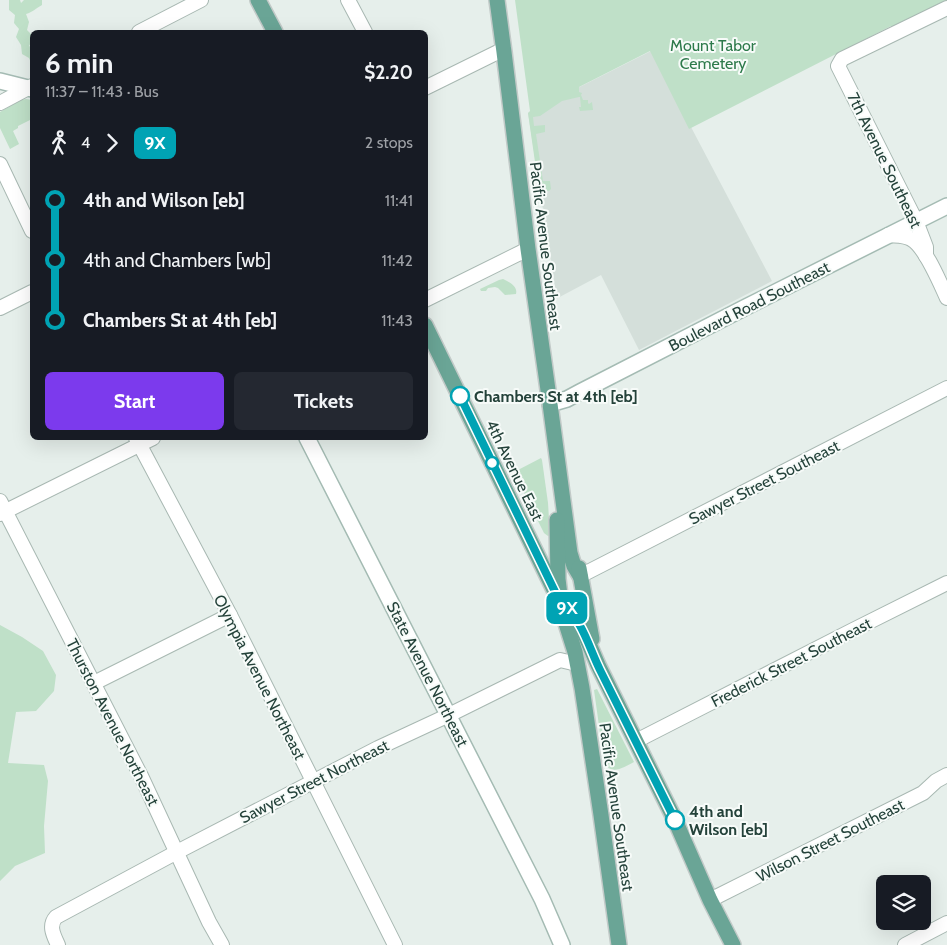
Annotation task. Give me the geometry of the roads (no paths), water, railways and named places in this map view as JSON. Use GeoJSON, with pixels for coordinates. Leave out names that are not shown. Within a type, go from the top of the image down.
{"type":"FeatureCollection","features":[{"type":"Feature","properties":{"kind":"main road"},"geometry":{"type":"LineString","coordinates":[[258,0],[274,30]]}},
{"type":"Feature","properties":{"kind":"main road","name":"Pacific Avenue Southeast"},"geometry":{"type":"LineString","coordinates":[[497,0],[528,249],[562,497],[557,523],[558,579],[561,604],[577,664],[601,814],[618,944]]}},
{"type":"Feature","properties":{"kind":"main road","name":"4th Avenue East"},"geometry":{"type":"LineString","coordinates":[[428,331],[561,604]]}},
{"type":"Feature","properties":{"kind":"main road"},"geometry":{"type":"LineString","coordinates":[[562,497],[570,553],[574,566],[580,576],[598,665]]}},
{"type":"Feature","properties":{"kind":"main road"},"geometry":{"type":"LineString","coordinates":[[561,604],[577,621],[675,820],[710,900],[733,945]]}},
{"type":"Feature","properties":{"kind":"main road"},"geometry":{"type":"LineString","coordinates":[[577,664],[582,664],[592,670],[636,741]]}},
{"type":"Feature","properties":{"kind":"street"},"geometry":{"type":"LineString","coordinates":[[143,30],[201,0]]}},
{"type":"Feature","properties":{"kind":"street"},"geometry":{"type":"LineString","coordinates":[[348,0],[365,30]]}},
{"type":"Feature","properties":{"kind":"street","name":"7th Avenue Southeast"},"geometry":{"type":"LineString","coordinates":[[926,256],[926,247],[916,221],[838,66],[842,59],[947,8]]}},
{"type":"Feature","properties":{"kind":"street"},"geometry":{"type":"LineString","coordinates":[[428,87],[504,49]]}},
{"type":"Feature","properties":{"kind":"street"},"geometry":{"type":"LineString","coordinates":[[0,81],[30,88]]}},
{"type":"Feature","properties":{"kind":"street"},"geometry":{"type":"LineString","coordinates":[[0,103],[30,88]]}},
{"type":"Feature","properties":{"kind":"street"},"geometry":{"type":"LineString","coordinates":[[0,164],[30,227]]}},
{"type":"Feature","properties":{"kind":"street","name":"Boulevard Road Southeast"},"geometry":{"type":"LineString","coordinates":[[550,404],[580,392],[947,206]]}},
{"type":"Feature","properties":{"kind":"street","name":"7th Avenue Southeast"},"geometry":{"type":"LineString","coordinates":[[888,235],[911,239],[920,246],[947,298]]}},
{"type":"Feature","properties":{"kind":"street"},"geometry":{"type":"LineString","coordinates":[[428,299],[528,249]]}},
{"type":"Feature","properties":{"kind":"street"},"geometry":{"type":"LineString","coordinates":[[0,308],[30,293]]}},
{"type":"Feature","properties":{"kind":"street","name":"Sawyer Street Southeast"},"geometry":{"type":"LineString","coordinates":[[580,576],[947,388]]}},
{"type":"Feature","properties":{"kind":"street","name":"State Avenue Northeast"},"geometry":{"type":"LineString","coordinates":[[308,440],[449,715],[547,911],[562,945]]}},
{"type":"Feature","properties":{"kind":"street"},"geometry":{"type":"LineString","coordinates":[[2,509],[138,441]]}},
{"type":"Feature","properties":{"kind":"street","name":"Olympia Avenue Northeast"},"geometry":{"type":"LineString","coordinates":[[138,441],[230,615],[395,945]]}},
{"type":"Feature","properties":{"kind":"street","name":"Thurston Avenue Northeast"},"geometry":{"type":"LineString","coordinates":[[2,509],[141,776],[209,922],[222,945]]}},
{"type":"Feature","properties":{"kind":"street","name":"Frederick Street Southeast"},"geometry":{"type":"LineString","coordinates":[[636,741],[947,583]]}},
{"type":"Feature","properties":{"kind":"street"},"geometry":{"type":"LineString","coordinates":[[94,683],[230,615]]}},
{"type":"Feature","properties":{"kind":"street","name":"Sawyer Street Northeast"},"geometry":{"type":"LineString","coordinates":[[58,945],[52,930],[53,920],[56,917],[378,748],[560,660],[577,664]]}},
{"type":"Feature","properties":{"kind":"street","name":"Wilson Street Southeast"},"geometry":{"type":"LineString","coordinates":[[710,900],[923,793],[936,781],[947,775]]}},
{"type":"Feature","properties":{"kind":"street","name":"State Avenue Northeast"},"geometry":{"type":"LineString","coordinates":[[547,911],[567,945]]}},
{"type":"Feature","properties":{"kind":"street"},"geometry":{"type":"LineString","coordinates":[[914,943],[947,923]]}},
{"type":"Feature","properties":{"kind":"place","name":"Chambers St at 4th [eb]"},"geometry":{"type":"Point","coordinates":[460,396]}},
{"type":"Feature","properties":{"kind":"place","name":"4th and Wilson [eb]"},"geometry":{"type":"Point","coordinates":[675,820]}},
{"type":"Feature","properties":{"kind":"park label","name":"Mount Tabor Cemetery"},"geometry":{"type":"Point","coordinates":[713,54]}}]}
